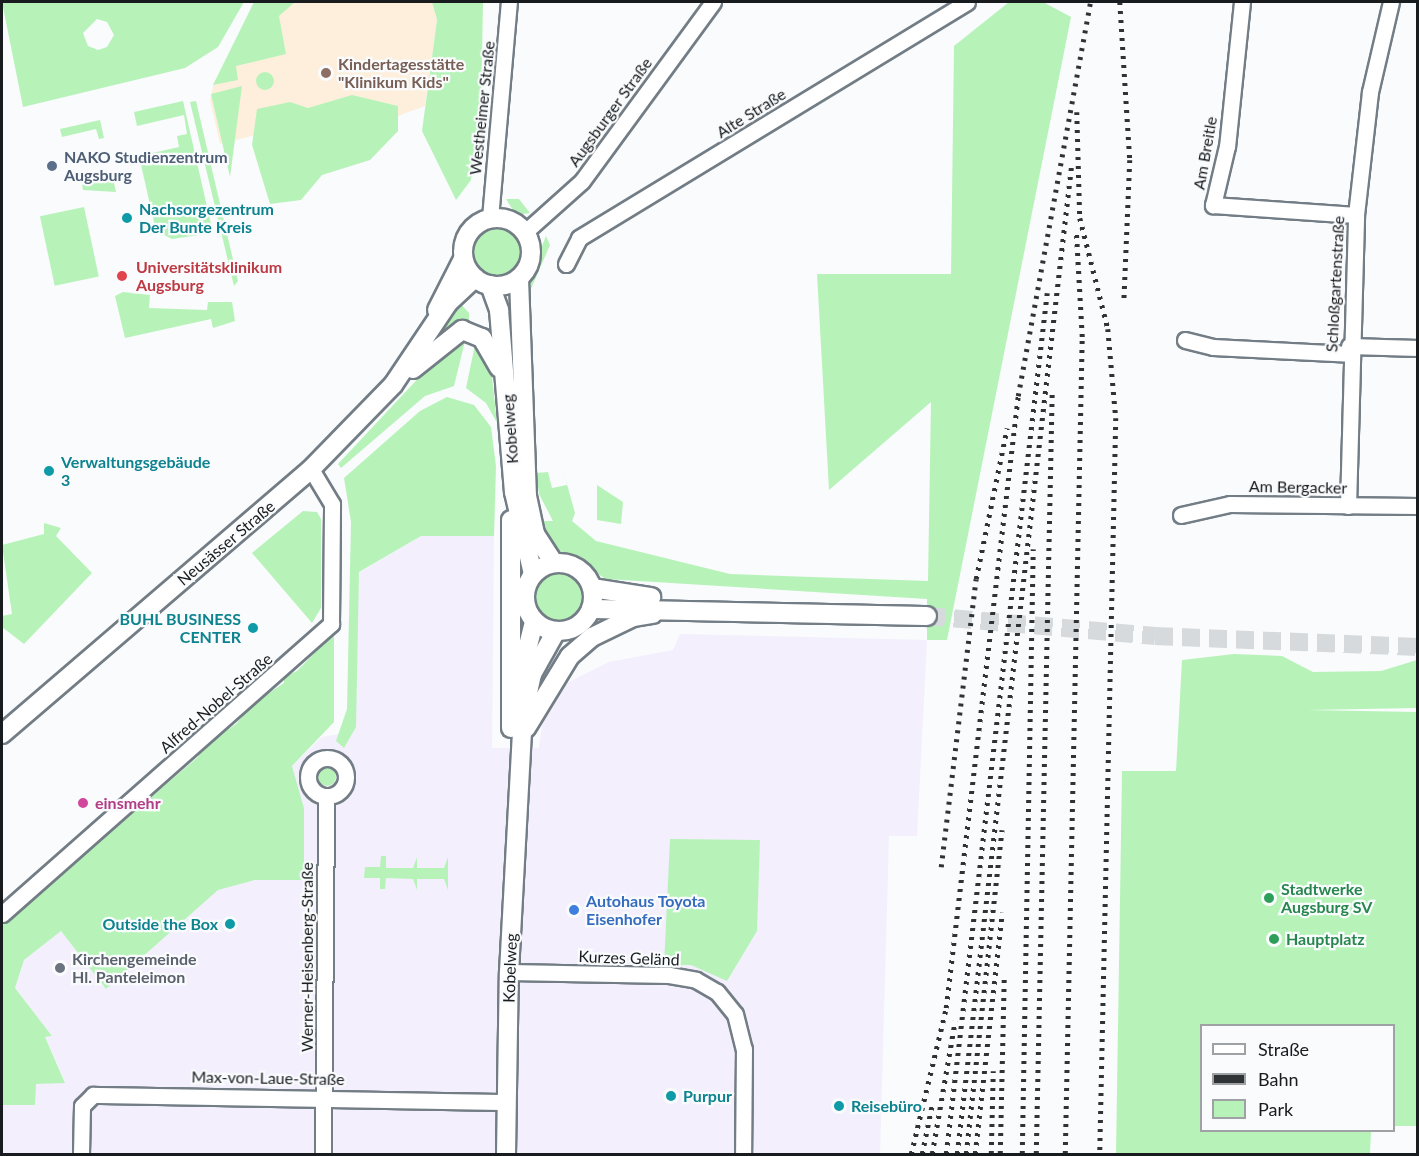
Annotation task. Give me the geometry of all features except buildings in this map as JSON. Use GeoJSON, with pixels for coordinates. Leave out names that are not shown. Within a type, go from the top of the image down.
{"type":"FeatureCollection","features":[{"type":"Feature","properties":{"kind":"main road"},"geometry":{"type":"LineString","coordinates":[[490,218],[507,219],[525,232],[531,260],[519,279],[482,282],[463,259],[469,232],[490,218]]}},
{"type":"Feature","properties":{"kind":"main road","name":"Neusässer Straße"},"geometry":{"type":"LineString","coordinates":[[2,734],[311,469],[393,385],[429,331],[463,259]]}},
{"type":"Feature","properties":{"kind":"main road","name":"Kobelweg"},"geometry":{"type":"LineString","coordinates":[[519,279],[527,496],[535,534],[553,562]]}},
{"type":"Feature","properties":{"kind":"main road","name":"Neusässer Straße"},"geometry":{"type":"LineString","coordinates":[[429,331],[482,282]]}},
{"type":"Feature","properties":{"kind":"main road","name":"Kobelweg"},"geometry":{"type":"LineString","coordinates":[[482,282],[499,310],[514,492],[533,574]]}},
{"type":"Feature","properties":{"kind":"main road"},"geometry":{"type":"LineString","coordinates":[[393,385],[462,330],[492,349],[507,391]]}},
{"type":"Feature","properties":{"kind":"main road"},"geometry":{"type":"LineString","coordinates":[[514,492],[516,733]]}},
{"type":"Feature","properties":{"kind":"main road"},"geometry":{"type":"LineString","coordinates":[[553,562],[578,568],[592,588],[591,609],[576,627],[556,632],[534,622],[524,603],[533,574],[553,562]]}},
{"type":"Feature","properties":{"kind":"main road"},"geometry":{"type":"LineString","coordinates":[[592,588],[712,608]]}},
{"type":"Feature","properties":{"kind":"main road"},"geometry":{"type":"LineString","coordinates":[[516,733],[552,678],[592,637],[633,617],[712,608]]}},
{"type":"Feature","properties":{"kind":"main road"},"geometry":{"type":"LineString","coordinates":[[591,609],[712,608],[927,616]]}},
{"type":"Feature","properties":{"kind":"main road","name":"Kobelweg"},"geometry":{"type":"LineString","coordinates":[[506,1155],[509,972],[518,781],[516,733],[534,622]]}},
{"type":"Feature","properties":{"kind":"main road","name":"Kobelweg"},"geometry":{"type":"LineString","coordinates":[[516,733],[532,674],[556,632]]}},
{"type":"Feature","properties":{"kind":"street","name":"Westheimer Straße"},"geometry":{"type":"LineString","coordinates":[[490,218],[508,2]]}},
{"type":"Feature","properties":{"kind":"street","name":"Augsburger Straße"},"geometry":{"type":"LineString","coordinates":[[525,232],[582,181],[713,2]]}},
{"type":"Feature","properties":{"kind":"street","name":"Alte Straße"},"geometry":{"type":"LineString","coordinates":[[566,264],[579,238],[967,2]]}},
{"type":"Feature","properties":{"kind":"street","name":"Am Breitle"},"geometry":{"type":"LineString","coordinates":[[1242,2],[1227,146],[1213,205],[1356,215]]}},
{"type":"Feature","properties":{"kind":"street","name":"Schloßgartenstraße"},"geometry":{"type":"LineString","coordinates":[[1347,506],[1349,350],[1356,215],[1375,65],[1391,2]]}},
{"type":"Feature","properties":{"kind":"street"},"geometry":{"type":"LineString","coordinates":[[1185,340],[1213,347],[1349,350],[1418,348]]}},
{"type":"Feature","properties":{"kind":"street","name":"Alfred-Nobel-Straße"},"geometry":{"type":"LineString","coordinates":[[2,914],[331,624],[332,504],[311,469]]}},
{"type":"Feature","properties":{"kind":"street","name":"Am Bergacker"},"geometry":{"type":"LineString","coordinates":[[1181,515],[1230,504],[1418,506]]}},
{"type":"Feature","properties":{"kind":"street","name":"Werner-Heisenberg-Straße"},"geometry":{"type":"LineString","coordinates":[[322,1155],[326,796]]}},
{"type":"Feature","properties":{"kind":"street","name":"Kurzes Geländ"},"geometry":{"type":"LineString","coordinates":[[509,972],[669,975],[696,980],[717,992],[735,1014],[744,1049],[743,1155]]}},
{"type":"Feature","properties":{"kind":"street","name":"Max-von-Laue-Straße"},"geometry":{"type":"LineString","coordinates":[[81,1155],[82,1106],[93,1095],[324,1096],[507,1102]]}},
{"type":"Feature","properties":{"kind":"shaded area","name":"Kindertagesstätte \"Klinikum Kids\""},"geometry":{"type":"Polygon","coordinates":[[[267,2],[432,2],[437,20],[425,106],[387,120],[383,103],[220,144],[210,100],[214,82],[233,65],[267,2]]]}},
{"type":"Feature","properties":{"kind":"shaded area"},"geometry":{"type":"Polygon","coordinates":[[[421,536],[494,536],[492,748],[539,748],[543,718],[565,684],[609,662],[673,650],[680,634],[927,640],[917,836],[889,836],[880,1154],[2,1154],[2,1105],[34,1105],[35,1084],[65,1082],[45,1037],[52,1036],[15,988],[24,960],[61,931],[106,989],[218,889],[255,880],[304,880],[304,808],[292,766],[322,737],[351,732],[350,578],[421,536]]]}},
{"type":"Feature","properties":{"kind":"green space"},"geometry":{"type":"Polygon","coordinates":[[[2,2],[244,2],[218,47],[185,68],[23,107],[2,2]],[[97,19],[83,33],[88,46],[98,50],[107,47],[114,35],[107,22],[97,19]]]}},
{"type":"Feature","properties":{"kind":"green space"},"geometry":{"type":"Polygon","coordinates":[[[254,2],[295,2],[279,16],[286,54],[236,66],[238,80],[213,85],[254,2]]]}},
{"type":"Feature","properties":{"kind":"green space"},"geometry":{"type":"Polygon","coordinates":[[[432,2],[483,2],[481,110],[471,180],[456,200],[422,131],[437,20],[432,2]]]}},
{"type":"Feature","properties":{"kind":"green space"},"geometry":{"type":"Polygon","coordinates":[[[1009,2],[1043,2],[1071,17],[947,640],[927,640],[927,599],[606,579],[560,551],[543,535],[540,521],[553,521],[539,494],[536,473],[548,472],[552,488],[567,485],[561,463],[575,513],[572,521],[596,541],[730,574],[928,581],[931,402],[829,490],[817,274],[951,274],[954,46],[1009,2]]]}},
{"type":"Feature","properties":{"kind":"green space"},"geometry":{"type":"Polygon","coordinates":[[[265,72],[271,75],[274,81],[271,87],[265,90],[259,87],[256,81],[259,75],[265,72]]]}},
{"type":"Feature","properties":{"kind":"green space"},"geometry":{"type":"Polygon","coordinates":[[[242,86],[230,177],[211,94],[242,86]]]}},
{"type":"Feature","properties":{"kind":"green space"},"geometry":{"type":"Polygon","coordinates":[[[352,95],[398,106],[398,131],[370,160],[322,175],[301,200],[270,204],[252,145],[257,109],[290,102],[308,108],[352,95]]]}},
{"type":"Feature","properties":{"kind":"green space"},"geometry":{"type":"Polygon","coordinates":[[[183,101],[213,233],[172,239],[156,231],[139,156],[179,147],[177,136],[187,134],[184,115],[137,126],[134,112],[183,101]]]}},
{"type":"Feature","properties":{"kind":"green space"},"geometry":{"type":"Polygon","coordinates":[[[196,101],[238,281],[234,286],[190,102],[196,101]]]}},
{"type":"Feature","properties":{"kind":"green space"},"geometry":{"type":"Polygon","coordinates":[[[100,120],[104,138],[99,139],[96,129],[62,137],[60,129],[100,120]]]}},
{"type":"Feature","properties":{"kind":"green space"},"geometry":{"type":"Polygon","coordinates":[[[113,178],[116,192],[83,190],[82,185],[113,178]]]}},
{"type":"Feature","properties":{"kind":"green space"},"geometry":{"type":"Polygon","coordinates":[[[506,199],[519,199],[530,213],[516,215],[506,199]]]}},
{"type":"Feature","properties":{"kind":"green space"},"geometry":{"type":"Polygon","coordinates":[[[84,207],[99,276],[55,286],[40,216],[84,207]]]}},
{"type":"Feature","properties":{"kind":"green space"},"geometry":{"type":"Polygon","coordinates":[[[497,225],[507,227],[516,233],[522,242],[524,252],[522,262],[516,271],[507,277],[497,279],[487,277],[478,271],[472,262],[470,252],[472,242],[478,233],[487,227],[497,225]]]}},
{"type":"Feature","properties":{"kind":"green space"},"geometry":{"type":"Polygon","coordinates":[[[546,236],[550,245],[527,298],[527,283],[546,236]]]}},
{"type":"Feature","properties":{"kind":"green space"},"geometry":{"type":"Polygon","coordinates":[[[123,292],[150,295],[149,308],[207,310],[208,302],[232,302],[235,321],[213,328],[211,319],[125,338],[115,296],[123,292]]]}},
{"type":"Feature","properties":{"kind":"green space"},"geometry":{"type":"Polygon","coordinates":[[[458,301],[469,313],[469,323],[436,342],[458,301]]]}},
{"type":"Feature","properties":{"kind":"green space"},"geometry":{"type":"Polygon","coordinates":[[[466,337],[454,386],[425,396],[341,468],[338,464],[441,354],[466,337]]]}},
{"type":"Feature","properties":{"kind":"green space"},"geometry":{"type":"Polygon","coordinates":[[[476,340],[491,367],[497,423],[486,403],[466,388],[476,340]]]}},
{"type":"Feature","properties":{"kind":"green space"},"geometry":{"type":"Polygon","coordinates":[[[447,397],[474,405],[491,427],[496,466],[494,536],[421,536],[359,572],[356,727],[344,748],[336,741],[347,709],[351,522],[344,478],[420,411],[447,397]]]}},
{"type":"Feature","properties":{"kind":"green space"},"geometry":{"type":"Polygon","coordinates":[[[597,485],[623,502],[621,524],[597,520],[597,485]]]}},
{"type":"Feature","properties":{"kind":"green space"},"geometry":{"type":"Polygon","coordinates":[[[303,511],[317,512],[321,519],[321,608],[312,623],[252,553],[303,511]]]}},
{"type":"Feature","properties":{"kind":"green space"},"geometry":{"type":"Polygon","coordinates":[[[44,523],[61,528],[56,536],[92,573],[24,644],[2,627],[2,616],[12,614],[2,545],[44,534],[44,523]]]}},
{"type":"Feature","properties":{"kind":"green space"},"geometry":{"type":"Polygon","coordinates":[[[559,570],[569,572],[578,578],[584,587],[586,597],[584,607],[578,616],[569,622],[559,624],[549,622],[540,616],[534,607],[532,597],[534,587],[540,578],[549,572],[559,570]]]}},
{"type":"Feature","properties":{"kind":"green space"},"geometry":{"type":"Polygon","coordinates":[[[334,633],[334,722],[292,766],[304,808],[304,880],[255,880],[218,890],[106,989],[61,931],[24,960],[15,988],[52,1036],[45,1037],[65,1083],[36,1084],[35,1105],[2,1105],[2,923],[198,757],[204,746],[236,724],[252,704],[284,683],[284,677],[297,671],[334,633]]]}},
{"type":"Feature","properties":{"kind":"green space","name":"Stadtwerke Augsburg SV"},"geometry":{"type":"Polygon","coordinates":[[[1234,654],[1282,656],[1313,672],[1381,671],[1417,660],[1417,708],[1307,710],[1417,712],[1417,1126],[1395,1126],[1395,1024],[1200,1024],[1200,1132],[1371,1132],[1370,1154],[1116,1154],[1122,771],[1176,771],[1182,660],[1234,654]]]}},
{"type":"Feature","properties":{"kind":"green space"},"geometry":{"type":"Polygon","coordinates":[[[327,768],[333,771],[336,777],[333,783],[327,786],[321,783],[318,777],[321,771],[327,768]]]}},
{"type":"Feature","properties":{"kind":"green space"},"geometry":{"type":"Polygon","coordinates":[[[670,839],[760,840],[757,931],[727,981],[691,965],[664,965],[670,839]]]}},
{"type":"Feature","properties":{"kind":"green space"},"geometry":{"type":"Polygon","coordinates":[[[381,856],[386,856],[386,868],[413,868],[417,857],[417,868],[444,868],[448,857],[448,890],[444,879],[417,879],[417,890],[413,879],[386,878],[385,889],[380,889],[380,878],[364,878],[365,867],[380,867],[381,856]]]}},
{"type":"Feature","properties":{"kind":"tunnel"},"geometry":{"type":"LineString","coordinates":[[927,616],[1155,636],[1418,647]]}},
{"type":"Feature","properties":{"kind":"railway"},"geometry":{"type":"LineString","coordinates":[[911,1154],[946,1008],[1018,396],[1090,2]]}},
{"type":"Feature","properties":{"kind":"railway"},"geometry":{"type":"LineString","coordinates":[[1120,2],[1130,160],[1124,301]]}},
{"type":"Feature","properties":{"kind":"railway"},"geometry":{"type":"LineString","coordinates":[[1077,112],[1080,218],[1108,329],[1116,418],[1100,1154]]}},
{"type":"Feature","properties":{"kind":"railway"},"geometry":{"type":"LineString","coordinates":[[957,1154],[1071,168]]}},
{"type":"Feature","properties":{"kind":"railway"},"geometry":{"type":"LineString","coordinates":[[1065,1154],[1082,337],[1076,231]]}},
{"type":"Feature","properties":{"kind":"railway"},"geometry":{"type":"LineString","coordinates":[[946,1154],[1047,293]]}},
{"type":"Feature","properties":{"kind":"railway"},"geometry":{"type":"LineString","coordinates":[[1036,1154],[1052,393]]}},
{"type":"Feature","properties":{"kind":"railway"},"geometry":{"type":"LineString","coordinates":[[941,867],[976,579],[1007,428]]}},
{"type":"Feature","properties":{"kind":"railway"},"geometry":{"type":"LineString","coordinates":[[1022,1154],[1033,549]]}},
{"type":"Feature","properties":{"kind":"railway"},"geometry":{"type":"LineString","coordinates":[[966,1154],[1002,830]]}},
{"type":"Feature","properties":{"kind":"railway"},"geometry":{"type":"LineString","coordinates":[[975,1154],[1002,913]]}},
{"type":"Feature","properties":{"kind":"railway"},"geometry":{"type":"LineString","coordinates":[[1000,1154],[1004,977]]}},
{"type":"Feature","properties":{"kind":"railway"},"geometry":{"type":"LineString","coordinates":[[932,1154],[955,1021]]}},
{"type":"Feature","properties":{"kind":"railway"},"geometry":{"type":"LineString","coordinates":[[991,1154],[993,1071]]}},
{"type":"Feature","properties":{"kind":"railway"},"geometry":{"type":"LineString","coordinates":[[922,1154],[932,1105]]}},
{"type":"Feature","properties":{"kind":"place","name":"Kindertagesstätte \"Klinikum Kids\""},"geometry":{"type":"Point","coordinates":[326,73]}},
{"type":"Feature","properties":{"kind":"place","name":"NAKO Studienzentrum Augsburg"},"geometry":{"type":"Point","coordinates":[52,166]}},
{"type":"Feature","properties":{"kind":"place","name":"Nachsorgezentrum Der Bunte Kreis"},"geometry":{"type":"Point","coordinates":[127,218]}},
{"type":"Feature","properties":{"kind":"place","name":"Universitätsklinikum Augsburg"},"geometry":{"type":"Point","coordinates":[122,276]}},
{"type":"Feature","properties":{"kind":"place","name":"Verwaltungsgebäude 3"},"geometry":{"type":"Point","coordinates":[49,471]}},
{"type":"Feature","properties":{"kind":"place","name":"BUHL BUSINESS CENTER"},"geometry":{"type":"Point","coordinates":[253,628]}},
{"type":"Feature","properties":{"kind":"place","name":"einsmehr"},"geometry":{"type":"Point","coordinates":[83,803]}},
{"type":"Feature","properties":{"kind":"place","name":"Stadtwerke Augsburg SV"},"geometry":{"type":"Point","coordinates":[1269,898]}},
{"type":"Feature","properties":{"kind":"place","name":"Autohaus Toyota Eisenhofer"},"geometry":{"type":"Point","coordinates":[574,910]}},
{"type":"Feature","properties":{"kind":"place","name":"Outside the Box"},"geometry":{"type":"Point","coordinates":[230,924]}},
{"type":"Feature","properties":{"kind":"place","name":"Hauptplatz"},"geometry":{"type":"Point","coordinates":[1274,939]}},
{"type":"Feature","properties":{"kind":"place","name":"Kirchengemeinde Hl. Panteleimon"},"geometry":{"type":"Point","coordinates":[60,968]}},
{"type":"Feature","properties":{"kind":"place","name":"Purpur"},"geometry":{"type":"Point","coordinates":[671,1096]}},
{"type":"Feature","properties":{"kind":"place","name":"Reisebüro"},"geometry":{"type":"Point","coordinates":[839,1106]}}]}
